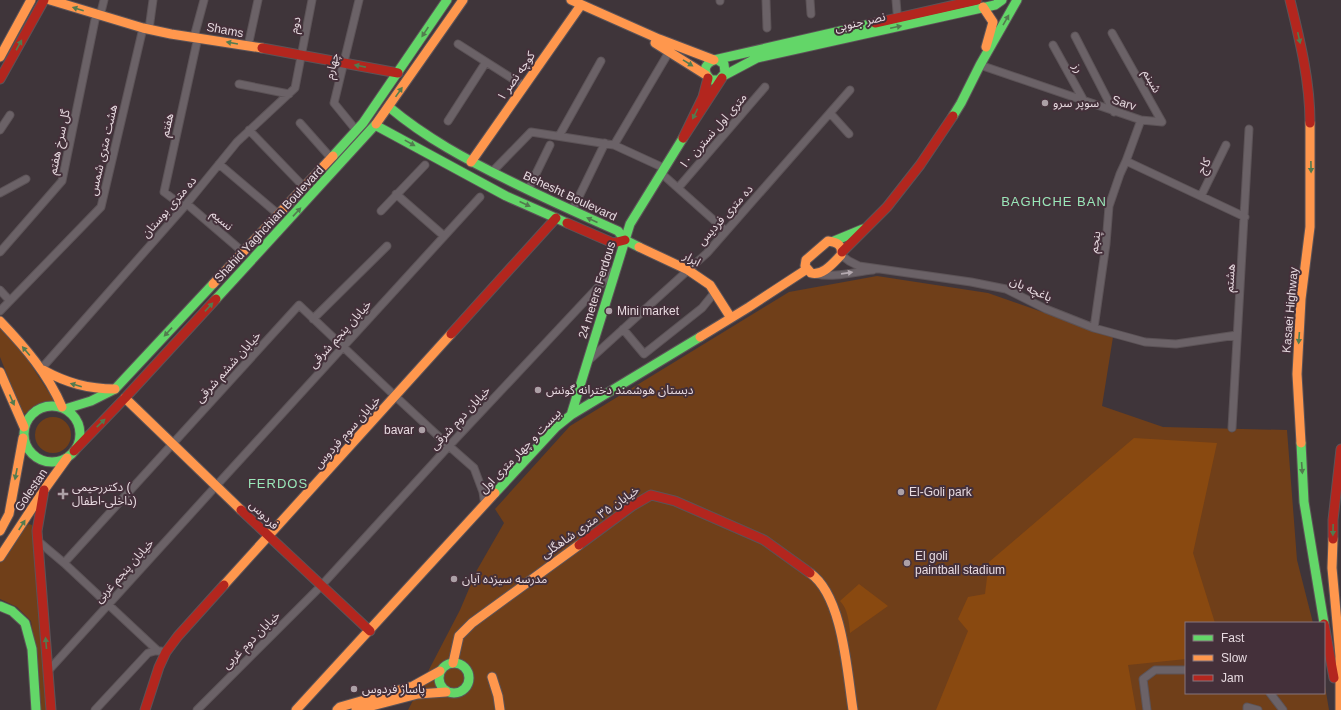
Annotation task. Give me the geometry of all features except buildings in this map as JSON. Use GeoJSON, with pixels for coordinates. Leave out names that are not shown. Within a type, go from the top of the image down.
{"type":"FeatureCollection","features":[{"type":"Feature","properties":{"kind":"main road"},"geometry":{"type":"LineString","coordinates":[[0,57],[31,0]]}},
{"type":"Feature","properties":{"kind":"main road"},"geometry":{"type":"LineString","coordinates":[[0,79],[44,0]]}},
{"type":"Feature","properties":{"kind":"main road","name":"Shams"},"geometry":{"type":"LineString","coordinates":[[50,0],[146,29],[398,73]]}},
{"type":"Feature","properties":{"kind":"main road","name":"Shahid Yaghchian Boulevard"},"geometry":{"type":"LineString","coordinates":[[64,408],[86,404],[115,389],[356,130],[398,73],[447,0]]}},
{"type":"Feature","properties":{"kind":"main road","name":"Shahid Yaghchian Boulevard"},"geometry":{"type":"LineString","coordinates":[[71,454],[191,327],[376,125],[463,0]]}},
{"type":"Feature","properties":{"kind":"main road"},"geometry":{"type":"LineString","coordinates":[[570,0],[684,50],[716,60],[724,64],[726,71],[724,77],[715,81],[631,28]]}},
{"type":"Feature","properties":{"kind":"main road","name":"نصر جنوبی"},"geometry":{"type":"LineString","coordinates":[[716,60],[980,4],[995,5],[1002,0]]}},
{"type":"Feature","properties":{"kind":"main road"},"geometry":{"type":"LineString","coordinates":[[868,227],[834,241],[825,242],[808,257],[805,263],[807,269],[816,274],[823,272],[842,254],[868,227],[887,207],[920,165],[961,103],[980,65],[1017,0]]}},
{"type":"Feature","properties":{"kind":"main road","name":"Kasaei Highway"},"geometry":{"type":"LineString","coordinates":[[1290,0],[1307,79],[1310,115],[1310,227],[1302,298],[1297,374],[1304,502],[1324,622]]}},
{"type":"Feature","properties":{"kind":"main road"},"geometry":{"type":"LineString","coordinates":[[980,4],[993,22],[980,65]]}},
{"type":"Feature","properties":{"kind":"main road","name":"نصر جنوبی"},"geometry":{"type":"LineString","coordinates":[[724,77],[757,58],[980,4]]}},
{"type":"Feature","properties":{"kind":"main road","name":"کوچه نصر ۱"},"geometry":{"type":"LineString","coordinates":[[472,162],[581,5]]}},
{"type":"Feature","properties":{"kind":"main road"},"geometry":{"type":"LineString","coordinates":[[707,76],[705,67],[710,61],[716,60]]}},
{"type":"Feature","properties":{"kind":"main road","name":"24 meters Ferdous"},"geometry":{"type":"LineString","coordinates":[[683,138],[703,97],[707,76]]}},
{"type":"Feature","properties":{"kind":"main road","name":"24 meters Ferdous"},"geometry":{"type":"LineString","coordinates":[[572,415],[630,224],[683,138],[724,77]]}},
{"type":"Feature","properties":{"kind":"main road","name":"Behesht Boulevard"},"geometry":{"type":"LineString","coordinates":[[376,125],[506,196],[613,243],[625,240],[618,231],[572,211],[472,162],[427,136],[389,107]]}},
{"type":"Feature","properties":{"kind":"main road"},"geometry":{"type":"LineString","coordinates":[[389,132],[386,128],[386,122],[393,115],[398,115]]}},
{"type":"Feature","properties":{"kind":"main road","name":"خیابان سوم فردوس"},"geometry":{"type":"LineString","coordinates":[[145,710],[159,667],[162,652],[556,218]]}},
{"type":"Feature","properties":{"kind":"main road","name":"ابرار"},"geometry":{"type":"LineString","coordinates":[[625,240],[688,270],[710,284],[731,318]]}},
{"type":"Feature","properties":{"kind":"main road"},"geometry":{"type":"LineString","coordinates":[[834,241],[839,243],[842,254]]}},
{"type":"Feature","properties":{"kind":"main road","name":"بیست و چهار متری اول"},"geometry":{"type":"LineString","coordinates":[[299,709],[556,427],[572,415],[731,318],[807,269]]}},
{"type":"Feature","properties":{"kind":"main road"},"geometry":{"type":"LineString","coordinates":[[181,318],[191,327]]}},
{"type":"Feature","properties":{"kind":"main road"},"geometry":{"type":"LineString","coordinates":[[0,321],[41,369],[59,397],[64,408]]}},
{"type":"Feature","properties":{"kind":"main road"},"geometry":{"type":"LineString","coordinates":[[41,369],[72,384],[88,388],[115,389]]}},
{"type":"Feature","properties":{"kind":"main road"},"geometry":{"type":"LineString","coordinates":[[0,372],[24,432],[26,444],[30,452],[36,458],[52,462],[61,461],[71,454],[79,440],[80,428],[77,420],[64,408],[46,406],[32,414],[27,420],[24,432]]}},
{"type":"Feature","properties":{"kind":"main road","name":"فردوس"},"geometry":{"type":"LineString","coordinates":[[125,398],[268,536],[370,631]]}},
{"type":"Feature","properties":{"kind":"main road","name":"Golestan"},"geometry":{"type":"LineString","coordinates":[[0,531],[9,514],[24,432]]}},
{"type":"Feature","properties":{"kind":"main road"},"geometry":{"type":"LineString","coordinates":[[1340,706],[1340,656],[1332,568],[1333,520],[1341,449]]}},
{"type":"Feature","properties":{"kind":"main road","name":"Golestan"},"geometry":{"type":"LineString","coordinates":[[0,557],[5,552],[44,490],[71,454]]}},
{"type":"Feature","properties":{"kind":"main road"},"geometry":{"type":"LineString","coordinates":[[44,490],[38,514],[38,541],[51,710]]}},
{"type":"Feature","properties":{"kind":"main road","name":"خیابان ۳۵ متری شاهگلی"},"geometry":{"type":"LineString","coordinates":[[453,663],[460,636],[472,623],[632,506],[650,495],[675,501],[764,540],[815,576],[830,598],[840,624],[853,710]]}},
{"type":"Feature","properties":{"kind":"main road"},"geometry":{"type":"LineString","coordinates":[[0,606],[12,611],[25,623],[32,649],[36,710]]}},
{"type":"Feature","properties":{"kind":"main road","name":"Kasaei Highway"},"geometry":{"type":"LineString","coordinates":[[1325,629],[1340,706]]}},
{"type":"Feature","properties":{"kind":"main road"},"geometry":{"type":"LineString","coordinates":[[337,710],[340,706],[413,686],[444,666],[453,663],[458,663],[466,668],[468,672],[469,682],[460,692],[418,694],[356,710]]}},
{"type":"Feature","properties":{"kind":"main road"},"geometry":{"type":"LineString","coordinates":[[440,670],[438,680],[442,689],[446,692]]}},
{"type":"Feature","properties":{"kind":"main road"},"geometry":{"type":"LineString","coordinates":[[492,677],[498,696],[500,710]]}},
{"type":"Feature","properties":{"kind":"street","name":"گل سرخ هفتم"},"geometry":{"type":"LineString","coordinates":[[0,252],[62,181],[98,15],[104,0]]}},
{"type":"Feature","properties":{"kind":"street","name":"هشت متری شمس"},"geometry":{"type":"LineString","coordinates":[[0,311],[101,207],[153,0]]}},
{"type":"Feature","properties":{"kind":"street"},"geometry":{"type":"LineString","coordinates":[[196,37],[204,0]]}},
{"type":"Feature","properties":{"kind":"street"},"geometry":{"type":"LineString","coordinates":[[248,46],[258,0]]}},
{"type":"Feature","properties":{"kind":"street","name":"دوم"},"geometry":{"type":"LineString","coordinates":[[300,55],[312,0]]}},
{"type":"Feature","properties":{"kind":"street","name":"چهارم"},"geometry":{"type":"LineString","coordinates":[[356,130],[334,103],[359,0]]}},
{"type":"Feature","properties":{"kind":"street"},"geometry":{"type":"LineString","coordinates":[[766,0],[767,28]]}},
{"type":"Feature","properties":{"kind":"street"},"geometry":{"type":"LineString","coordinates":[[810,0],[811,14]]}},
{"type":"Feature","properties":{"kind":"street"},"geometry":{"type":"LineString","coordinates":[[896,0],[897,12]]}},
{"type":"Feature","properties":{"kind":"street","name":"شبنم"},"geometry":{"type":"LineString","coordinates":[[1112,33],[1162,122],[1141,120]]}},
{"type":"Feature","properties":{"kind":"street"},"geometry":{"type":"LineString","coordinates":[[1075,36],[1114,112]]}},
{"type":"Feature","properties":{"kind":"street","name":"هفتم"},"geometry":{"type":"LineString","coordinates":[[185,206],[164,192],[196,37]]}},
{"type":"Feature","properties":{"kind":"street"},"geometry":{"type":"LineString","coordinates":[[458,44],[524,86]]}},
{"type":"Feature","properties":{"kind":"street","name":"رز"},"geometry":{"type":"LineString","coordinates":[[1053,45],[1084,101]]}},
{"type":"Feature","properties":{"kind":"street"},"geometry":{"type":"LineString","coordinates":[[614,145],[669,52]]}},
{"type":"Feature","properties":{"kind":"street","name":"ده متری بوستان"},"geometry":{"type":"LineString","coordinates":[[41,369],[185,206],[237,142],[295,88],[300,55]]}},
{"type":"Feature","properties":{"kind":"street"},"geometry":{"type":"LineString","coordinates":[[559,136],[601,61]]}},
{"type":"Feature","properties":{"kind":"street"},"geometry":{"type":"LineString","coordinates":[[448,121],[486,62]]}},
{"type":"Feature","properties":{"kind":"street","name":"Sarv"},"geometry":{"type":"LineString","coordinates":[[980,65],[1141,120],[1126,161]]}},
{"type":"Feature","properties":{"kind":"street"},"geometry":{"type":"LineString","coordinates":[[239,84],[289,94]]}},
{"type":"Feature","properties":{"kind":"street","name":"۱۰ متری اول نسترن"},"geometry":{"type":"LineString","coordinates":[[678,188],[765,88]]}},
{"type":"Feature","properties":{"kind":"street","name":"ده متری فردیس"},"geometry":{"type":"LineString","coordinates":[[588,361],[706,253],[850,90]]}},
{"type":"Feature","properties":{"kind":"street"},"geometry":{"type":"LineString","coordinates":[[830,113],[849,134]]}},
{"type":"Feature","properties":{"kind":"street"},"geometry":{"type":"LineString","coordinates":[[0,130],[10,115]]}},
{"type":"Feature","properties":{"kind":"street"},"geometry":{"type":"LineString","coordinates":[[300,123],[331,158]]}},
{"type":"Feature","properties":{"kind":"street","name":"هشتم"},"geometry":{"type":"LineString","coordinates":[[1232,428],[1249,129]]}},
{"type":"Feature","properties":{"kind":"street"},"geometry":{"type":"LineString","coordinates":[[249,130],[304,187]]}},
{"type":"Feature","properties":{"kind":"street"},"geometry":{"type":"LineString","coordinates":[[492,172],[531,132],[614,145],[663,171],[678,188],[726,231]]}},
{"type":"Feature","properties":{"kind":"street"},"geometry":{"type":"LineString","coordinates":[[572,211],[605,143]]}},
{"type":"Feature","properties":{"kind":"street"},"geometry":{"type":"LineString","coordinates":[[528,190],[550,145]]}},
{"type":"Feature","properties":{"kind":"street","name":"کاج"},"geometry":{"type":"LineString","coordinates":[[1201,196],[1226,146]]}},
{"type":"Feature","properties":{"kind":"street"},"geometry":{"type":"LineString","coordinates":[[1126,161],[1245,217]]}},
{"type":"Feature","properties":{"kind":"street","name":"پنجم"},"geometry":{"type":"LineString","coordinates":[[1094,328],[1106,244],[1109,206],[1126,161]]}},
{"type":"Feature","properties":{"kind":"street"},"geometry":{"type":"LineString","coordinates":[[219,164],[278,214]]}},
{"type":"Feature","properties":{"kind":"street"},"geometry":{"type":"LineString","coordinates":[[381,211],[425,164]]}},
{"type":"Feature","properties":{"kind":"street"},"geometry":{"type":"LineString","coordinates":[[0,193],[26,179]]}},
{"type":"Feature","properties":{"kind":"street"},"geometry":{"type":"LineString","coordinates":[[396,194],[444,236]]}},
{"type":"Feature","properties":{"kind":"street","name":"خیابان پنجم شرقی"},"geometry":{"type":"LineString","coordinates":[[216,486],[480,197]]}},
{"type":"Feature","properties":{"kind":"street","name":"نسیم"},"geometry":{"type":"LineString","coordinates":[[185,206],[243,252]]}},
{"type":"Feature","properties":{"kind":"street"},"geometry":{"type":"LineString","coordinates":[[386,246],[314,319],[474,468],[483,492],[485,505]]}},
{"type":"Feature","properties":{"kind":"street","name":"باغچه بان"},"geometry":{"type":"LineString","coordinates":[[842,254],[848,261],[859,266],[971,282],[1006,289],[1046,309],[1094,328],[1145,342],[1176,344],[1237,335]]}},
{"type":"Feature","properties":{"kind":"street","name":"خیابان دوم شرقی"},"geometry":{"type":"LineString","coordinates":[[321,586],[449,446],[616,268]]}},
{"type":"Feature","properties":{"kind":"street"},"geometry":{"type":"LineString","coordinates":[[816,274],[823,276],[879,269]]}},
{"type":"Feature","properties":{"kind":"street"},"geometry":{"type":"LineString","coordinates":[[0,290],[10,301]]}},
{"type":"Feature","properties":{"kind":"street"},"geometry":{"type":"LineString","coordinates":[[623,329],[644,354],[702,308],[715,292]]}},
{"type":"Feature","properties":{"kind":"street","name":"خیابان ششم شرقی"},"geometry":{"type":"LineString","coordinates":[[64,563],[299,305],[314,319]]}},
{"type":"Feature","properties":{"kind":"street","name":"خیابان پنجم غربی"},"geometry":{"type":"LineString","coordinates":[[48,671],[216,486]]}},
{"type":"Feature","properties":{"kind":"street"},"geometry":{"type":"LineString","coordinates":[[38,541],[162,652]]}},
{"type":"Feature","properties":{"kind":"street","name":"خیابان دوم غربی"},"geometry":{"type":"LineString","coordinates":[[197,710],[321,586]]}},
{"type":"Feature","properties":{"kind":"street"},"geometry":{"type":"LineString","coordinates":[[95,710],[148,653],[155,651],[162,652]]}},
{"type":"Feature","properties":{"kind":"street"},"geometry":{"type":"LineString","coordinates":[[1147,710],[1143,679],[1155,670],[1185,670]]}},
{"type":"Feature","properties":{"kind":"street"},"geometry":{"type":"LineString","coordinates":[[1271,694],[1283,710]]}},
{"type":"Feature","properties":{"kind":"street"},"geometry":{"type":"LineString","coordinates":[[1247,710],[1247,707],[1258,710]]}},
{"type":"Feature","properties":{"kind":"shaded area","name":"El-Goli park"},"geometry":{"type":"Polygon","coordinates":[[[877,276],[988,293],[1113,337],[1102,406],[1163,427],[1287,430],[1297,560],[1313,622],[1185,622],[1185,694],[1325,694],[1325,686],[1329,710],[408,710],[460,610],[477,570],[504,523],[495,509],[570,426],[789,292],[877,276]]]}},
{"type":"Feature","properties":{"kind":"shaded area"},"geometry":{"type":"Polygon","coordinates":[[[0,325],[20,348],[55,402],[38,406],[23,415],[0,357],[0,325]]]}},
{"type":"Feature","properties":{"kind":"shaded area"},"geometry":{"type":"Polygon","coordinates":[[[57,417],[66,422],[70,428],[70,442],[66,448],[57,453],[49,453],[40,448],[36,442],[35,431],[40,422],[46,418],[57,417]]]}},
{"type":"Feature","properties":{"kind":"shaded area"},"geometry":{"type":"Polygon","coordinates":[[[1134,438],[1217,443],[1193,553],[1215,622],[1185,622],[1185,659],[1128,665],[1136,710],[936,710],[968,631],[958,619],[968,597],[985,594],[989,562],[1134,438]]]}},
{"type":"Feature","properties":{"kind":"shaded area"},"geometry":{"type":"Polygon","coordinates":[[[29,524],[32,525],[33,529],[46,710],[41,710],[39,674],[31,621],[17,607],[0,599],[0,563],[11,550],[26,526],[29,524]]]}},
{"type":"Feature","properties":{"kind":"shaded area"},"geometry":{"type":"Polygon","coordinates":[[[859,584],[888,606],[850,633],[849,620],[843,604],[840,601],[859,584]]]}},
{"type":"Feature","properties":{"kind":"traffic: fast"},"geometry":{"type":"LineString","coordinates":[[333,156],[363,123],[447,0]]}},
{"type":"Feature","properties":{"kind":"traffic: fast"},"geometry":{"type":"LineString","coordinates":[[725,75],[757,58],[995,5],[1002,0]]}},
{"type":"Feature","properties":{"kind":"traffic: fast"},"geometry":{"type":"LineString","coordinates":[[953,116],[1017,0]]}},
{"type":"Feature","properties":{"kind":"traffic: fast"},"geometry":{"type":"LineString","coordinates":[[718,60],[724,64],[725,73],[719,80],[711,80],[705,69],[706,66],[714,60],[875,23]]}},
{"type":"Feature","properties":{"kind":"traffic: fast"},"geometry":{"type":"LineString","coordinates":[[389,107],[417,129],[463,157],[537,194],[618,231],[625,240],[639,247]]}},
{"type":"Feature","properties":{"kind":"traffic: fast"},"geometry":{"type":"LineString","coordinates":[[216,299],[376,124]]}},
{"type":"Feature","properties":{"kind":"traffic: fast"},"geometry":{"type":"LineString","coordinates":[[375,125],[506,196],[567,223]]}},
{"type":"Feature","properties":{"kind":"traffic: fast"},"geometry":{"type":"LineString","coordinates":[[571,415],[630,224],[683,138]]}},
{"type":"Feature","properties":{"kind":"traffic: fast"},"geometry":{"type":"LineString","coordinates":[[834,241],[863,229]]}},
{"type":"Feature","properties":{"kind":"traffic: fast"},"geometry":{"type":"LineString","coordinates":[[65,409],[91,401],[115,389],[213,284]]}},
{"type":"Feature","properties":{"kind":"traffic: fast"},"geometry":{"type":"LineString","coordinates":[[495,493],[556,427],[571,415],[700,337]]}},
{"type":"Feature","properties":{"kind":"traffic: fast"},"geometry":{"type":"LineString","coordinates":[[47,406],[57,406],[72,414],[78,423],[80,434],[78,445],[72,454],[57,462],[47,462],[36,457],[29,450],[24,439],[24,429],[29,418],[36,411],[47,406]]}},
{"type":"Feature","properties":{"kind":"traffic: fast"},"geometry":{"type":"LineString","coordinates":[[1301,443],[1304,502],[1324,622]]}},
{"type":"Feature","properties":{"kind":"traffic: fast"},"geometry":{"type":"LineString","coordinates":[[0,606],[12,611],[25,623],[32,649],[36,710]]}},
{"type":"Feature","properties":{"kind":"traffic: fast"},"geometry":{"type":"LineString","coordinates":[[454,663],[465,667],[469,678],[465,689],[454,693],[443,689],[439,678],[443,667],[454,663]]}},
{"type":"Feature","properties":{"kind":"traffic: slow"},"geometry":{"type":"LineString","coordinates":[[0,57],[31,0]]}},
{"type":"Feature","properties":{"kind":"traffic: slow"},"geometry":{"type":"LineString","coordinates":[[50,0],[143,28],[171,34],[262,48]]}},
{"type":"Feature","properties":{"kind":"traffic: slow"},"geometry":{"type":"LineString","coordinates":[[376,124],[463,0]]}},
{"type":"Feature","properties":{"kind":"traffic: slow"},"geometry":{"type":"LineString","coordinates":[[571,0],[659,39],[714,60]]}},
{"type":"Feature","properties":{"kind":"traffic: slow"},"geometry":{"type":"LineString","coordinates":[[471,162],[581,5]]}},
{"type":"Feature","properties":{"kind":"traffic: slow"},"geometry":{"type":"LineString","coordinates":[[983,7],[993,22],[986,47]]}},
{"type":"Feature","properties":{"kind":"traffic: slow"},"geometry":{"type":"LineString","coordinates":[[655,43],[706,75]]}},
{"type":"Feature","properties":{"kind":"traffic: slow"},"geometry":{"type":"LineString","coordinates":[[1301,443],[1297,374],[1301,299],[1310,227],[1310,123]]}},
{"type":"Feature","properties":{"kind":"traffic: slow"},"geometry":{"type":"LineString","coordinates":[[213,284],[333,156]]}},
{"type":"Feature","properties":{"kind":"traffic: slow"},"geometry":{"type":"LineString","coordinates":[[828,241],[834,242],[840,246],[841,255],[824,271],[820,273],[811,273],[805,266],[806,260],[828,241]]}},
{"type":"Feature","properties":{"kind":"traffic: slow"},"geometry":{"type":"LineString","coordinates":[[639,247],[688,270],[710,285],[731,318]]}},
{"type":"Feature","properties":{"kind":"traffic: slow"},"geometry":{"type":"LineString","coordinates":[[700,337],[807,269]]}},
{"type":"Feature","properties":{"kind":"traffic: slow"},"geometry":{"type":"LineString","coordinates":[[0,321],[43,372],[62,407]]}},
{"type":"Feature","properties":{"kind":"traffic: slow"},"geometry":{"type":"LineString","coordinates":[[224,585],[451,334]]}},
{"type":"Feature","properties":{"kind":"traffic: slow"},"geometry":{"type":"LineString","coordinates":[[43,370],[78,384],[96,388],[115,389]]}},
{"type":"Feature","properties":{"kind":"traffic: slow"},"geometry":{"type":"LineString","coordinates":[[0,372],[24,427]]}},
{"type":"Feature","properties":{"kind":"traffic: slow"},"geometry":{"type":"LineString","coordinates":[[125,398],[241,510]]}},
{"type":"Feature","properties":{"kind":"traffic: slow"},"geometry":{"type":"LineString","coordinates":[[0,531],[9,514],[23,438]]}},
{"type":"Feature","properties":{"kind":"traffic: slow"},"geometry":{"type":"LineString","coordinates":[[0,557],[67,458]]}},
{"type":"Feature","properties":{"kind":"traffic: slow"},"geometry":{"type":"LineString","coordinates":[[296,710],[495,493]]}},
{"type":"Feature","properties":{"kind":"traffic: slow"},"geometry":{"type":"LineString","coordinates":[[1333,539],[1332,568],[1340,656],[1340,710]]}},
{"type":"Feature","properties":{"kind":"traffic: slow"},"geometry":{"type":"LineString","coordinates":[[453,663],[459,636],[472,623],[579,545]]}},
{"type":"Feature","properties":{"kind":"traffic: slow"},"geometry":{"type":"LineString","coordinates":[[810,573],[821,584],[830,599],[837,616],[842,636],[853,710]]}},
{"type":"Feature","properties":{"kind":"traffic: slow"},"geometry":{"type":"LineString","coordinates":[[337,710],[340,707],[413,686],[440,671]]}},
{"type":"Feature","properties":{"kind":"traffic: slow"},"geometry":{"type":"LineString","coordinates":[[492,677],[498,696],[500,710]]}},
{"type":"Feature","properties":{"kind":"traffic: slow"},"geometry":{"type":"LineString","coordinates":[[356,710],[418,694],[446,692]]}},
{"type":"Feature","properties":{"kind":"traffic: jam"},"geometry":{"type":"LineString","coordinates":[[0,79],[44,0]]}},
{"type":"Feature","properties":{"kind":"traffic: jam"},"geometry":{"type":"LineString","coordinates":[[875,23],[977,0]]}},
{"type":"Feature","properties":{"kind":"traffic: jam"},"geometry":{"type":"LineString","coordinates":[[1290,0],[1301,46],[1306,76],[1310,107],[1310,123]]}},
{"type":"Feature","properties":{"kind":"traffic: jam"},"geometry":{"type":"LineString","coordinates":[[262,48],[398,73]]}},
{"type":"Feature","properties":{"kind":"traffic: jam"},"geometry":{"type":"LineString","coordinates":[[708,78],[703,97],[683,138],[722,78]]}},
{"type":"Feature","properties":{"kind":"traffic: jam"},"geometry":{"type":"LineString","coordinates":[[842,252],[887,207],[920,165],[953,116]]}},
{"type":"Feature","properties":{"kind":"traffic: jam"},"geometry":{"type":"LineString","coordinates":[[451,334],[556,218]]}},
{"type":"Feature","properties":{"kind":"traffic: jam"},"geometry":{"type":"LineString","coordinates":[[567,223],[613,243],[625,240]]}},
{"type":"Feature","properties":{"kind":"traffic: jam"},"geometry":{"type":"LineString","coordinates":[[74,451],[216,299]]}},
{"type":"Feature","properties":{"kind":"traffic: jam"},"geometry":{"type":"LineString","coordinates":[[1333,539],[1333,520],[1341,449]]}},
{"type":"Feature","properties":{"kind":"traffic: jam"},"geometry":{"type":"LineString","coordinates":[[44,490],[37,531],[51,710]]}},
{"type":"Feature","properties":{"kind":"traffic: jam"},"geometry":{"type":"LineString","coordinates":[[579,545],[632,506],[651,495],[675,501],[764,540],[810,573]]}},
{"type":"Feature","properties":{"kind":"traffic: jam"},"geometry":{"type":"LineString","coordinates":[[241,510],[370,631]]}},
{"type":"Feature","properties":{"kind":"traffic: jam"},"geometry":{"type":"LineString","coordinates":[[145,710],[159,667],[166,652],[178,636],[224,585]]}},
{"type":"Feature","properties":{"kind":"traffic: jam"},"geometry":{"type":"LineString","coordinates":[[1325,629],[1334,678]]}},
{"type":"Feature","properties":{"kind":"place","name":"سوپر سرو"},"geometry":{"type":"Point","coordinates":[1045,103]}},
{"type":"Feature","properties":{"kind":"place","name":"Mini market"},"geometry":{"type":"Point","coordinates":[609,311]}},
{"type":"Feature","properties":{"kind":"place","name":"دبستان هوشمند دخترانه گونش"},"geometry":{"type":"Point","coordinates":[538,390]}},
{"type":"Feature","properties":{"kind":"place","name":"bavar"},"geometry":{"type":"Point","coordinates":[422,430]}},
{"type":"Feature","properties":{"kind":"place","name":"El-Goli park"},"geometry":{"type":"Point","coordinates":[901,492]}},
{"type":"Feature","properties":{"kind":"place","name":"دکتررحیمی ( داخلی-اطفال)"},"geometry":{"type":"Point","coordinates":[63,494]}},
{"type":"Feature","properties":{"kind":"place","name":"El goli paintball stadium"},"geometry":{"type":"Point","coordinates":[907,563]}},
{"type":"Feature","properties":{"kind":"place","name":"مدرسه سیزده آبان"},"geometry":{"type":"Point","coordinates":[454,579]}},
{"type":"Feature","properties":{"kind":"place","name":"پاساژ فردوس"},"geometry":{"type":"Point","coordinates":[354,689]}},
{"type":"Feature","properties":{"kind":"district","name":"BAGHCHE BAN"},"geometry":{"type":"Point","coordinates":[1054,201]}},
{"type":"Feature","properties":{"kind":"district","name":"FERDOS"},"geometry":{"type":"Point","coordinates":[278,483]}}]}
